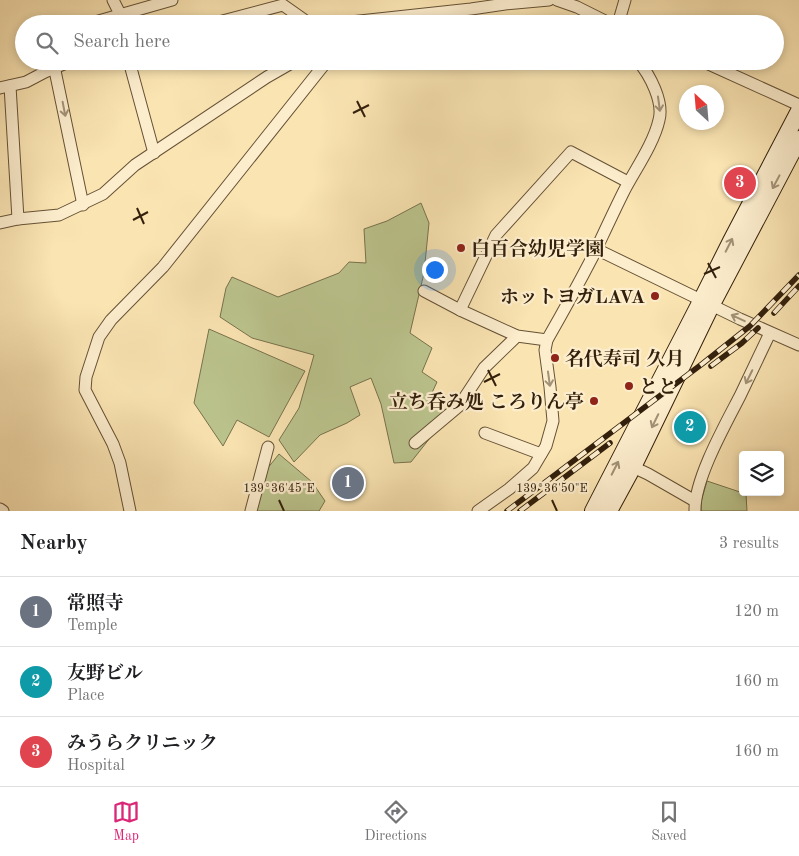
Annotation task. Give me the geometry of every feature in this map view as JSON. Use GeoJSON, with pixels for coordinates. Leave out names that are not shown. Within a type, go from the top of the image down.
{"type":"FeatureCollection","features":[{"type":"Feature","properties":{"kind":"main road"},"geometry":{"type":"LineString","coordinates":[[609,511],[633,467],[761,181],[799,111]]}},
{"type":"Feature","properties":{"kind":"main road"},"geometry":{"type":"LineString","coordinates":[[593,511],[706,302],[799,139]]}},
{"type":"Feature","properties":{"kind":"street"},"geometry":{"type":"LineString","coordinates":[[114,0],[120,14]]}},
{"type":"Feature","properties":{"kind":"street"},"geometry":{"type":"LineString","coordinates":[[117,15],[172,0]]}},
{"type":"Feature","properties":{"kind":"street"},"geometry":{"type":"LineString","coordinates":[[421,15],[550,0]]}},
{"type":"Feature","properties":{"kind":"street"},"geometry":{"type":"LineString","coordinates":[[558,0],[593,15]]}},
{"type":"Feature","properties":{"kind":"street"},"geometry":{"type":"LineString","coordinates":[[621,15],[625,0]]}},
{"type":"Feature","properties":{"kind":"street"},"geometry":{"type":"LineString","coordinates":[[246,15],[283,5],[297,15]]}},
{"type":"Feature","properties":{"kind":"street"},"geometry":{"type":"LineString","coordinates":[[18,218],[5,87],[26,82],[48,70]]}},
{"type":"Feature","properties":{"kind":"street"},"geometry":{"type":"LineString","coordinates":[[55,70],[83,205]]}},
{"type":"Feature","properties":{"kind":"street"},"geometry":{"type":"LineString","coordinates":[[131,70],[154,153]]}},
{"type":"Feature","properties":{"kind":"street"},"geometry":{"type":"LineString","coordinates":[[0,223],[18,218],[59,215],[83,205],[103,194],[135,165],[279,70]]}},
{"type":"Feature","properties":{"kind":"street"},"geometry":{"type":"LineString","coordinates":[[130,511],[120,463],[113,444],[85,390],[86,377],[99,337],[111,320],[162,267],[320,70]]}},
{"type":"Feature","properties":{"kind":"street"},"geometry":{"type":"LineString","coordinates":[[478,511],[509,489],[533,468],[546,446],[553,421],[545,350],[548,340],[596,249],[628,182],[650,145],[660,119],[658,96],[645,70]]}},
{"type":"Feature","properties":{"kind":"street"},"geometry":{"type":"LineString","coordinates":[[722,70],[799,105]]}},
{"type":"Feature","properties":{"kind":"street"},"geometry":{"type":"LineString","coordinates":[[460,310],[496,235],[571,152],[628,182]]}},
{"type":"Feature","properties":{"kind":"street"},"geometry":{"type":"LineString","coordinates":[[596,249],[770,333],[799,344]]}},
{"type":"Feature","properties":{"kind":"street"},"geometry":{"type":"LineString","coordinates":[[424,291],[517,336],[548,340]]}},
{"type":"Feature","properties":{"kind":"street"},"geometry":{"type":"LineString","coordinates":[[633,467],[648,474],[695,506],[714,448],[770,333]]}},
{"type":"Feature","properties":{"kind":"street"},"geometry":{"type":"LineString","coordinates":[[415,443],[459,406],[484,368],[517,336]]}},
{"type":"Feature","properties":{"kind":"street"},"geometry":{"type":"LineString","coordinates":[[485,432],[541,454]]}},
{"type":"Feature","properties":{"kind":"street"},"geometry":{"type":"LineString","coordinates":[[251,511],[268,447]]}},
{"type":"Feature","properties":{"kind":"green space"},"geometry":{"type":"Polygon","coordinates":[[[421,203],[429,223],[424,273],[410,333],[432,348],[422,372],[437,382],[430,397],[444,412],[430,438],[411,462],[394,463],[381,404],[371,378],[350,387],[360,415],[320,435],[294,462],[279,440],[299,408],[314,355],[252,338],[220,317],[226,288],[232,277],[278,297],[339,273],[349,262],[366,263],[364,229],[387,221],[421,203]]]}},
{"type":"Feature","properties":{"kind":"green space"},"geometry":{"type":"Polygon","coordinates":[[[209,329],[305,371],[269,437],[237,420],[223,446],[194,403],[209,329]]]}},
{"type":"Feature","properties":{"kind":"green space"},"geometry":{"type":"Polygon","coordinates":[[[279,454],[312,482],[325,501],[319,511],[253,511],[267,469],[279,454]]]}},
{"type":"Feature","properties":{"kind":"green space"},"geometry":{"type":"Polygon","coordinates":[[[707,481],[739,492],[739,496],[746,496],[747,511],[701,511],[701,502],[707,481]]]}},
{"type":"Feature","properties":{"kind":"railway"},"geometry":{"type":"LineString","coordinates":[[507,511],[750,326],[799,275]]}},
{"type":"Feature","properties":{"kind":"railway"},"geometry":{"type":"LineString","coordinates":[[774,313],[799,286]]}},
{"type":"Feature","properties":{"kind":"railway"},"geometry":{"type":"LineString","coordinates":[[711,366],[742,343],[758,328]]}},
{"type":"Feature","properties":{"kind":"railway"},"geometry":{"type":"LineString","coordinates":[[520,511],[610,443]]}},
{"type":"Feature","properties":{"kind":"place","name":"みうらクリニック"},"geometry":{"type":"Point","coordinates":[740,183]}},
{"type":"Feature","properties":{"kind":"place","name":"白百合幼児学園"},"geometry":{"type":"Point","coordinates":[461,248]}},
{"type":"Feature","properties":{"kind":"place","name":"ホットヨガLAVA"},"geometry":{"type":"Point","coordinates":[655,296]}},
{"type":"Feature","properties":{"kind":"place","name":"名代寿司 久月"},"geometry":{"type":"Point","coordinates":[555,358]}},
{"type":"Feature","properties":{"kind":"place","name":"とと"},"geometry":{"type":"Point","coordinates":[629,386]}},
{"type":"Feature","properties":{"kind":"place","name":"立ち呑み処 ころりん亭"},"geometry":{"type":"Point","coordinates":[594,401]}},
{"type":"Feature","properties":{"kind":"place","name":"友野ビル"},"geometry":{"type":"Point","coordinates":[690,427]}},
{"type":"Feature","properties":{"kind":"place","name":"常照寺"},"geometry":{"type":"Point","coordinates":[348,483]}}]}
